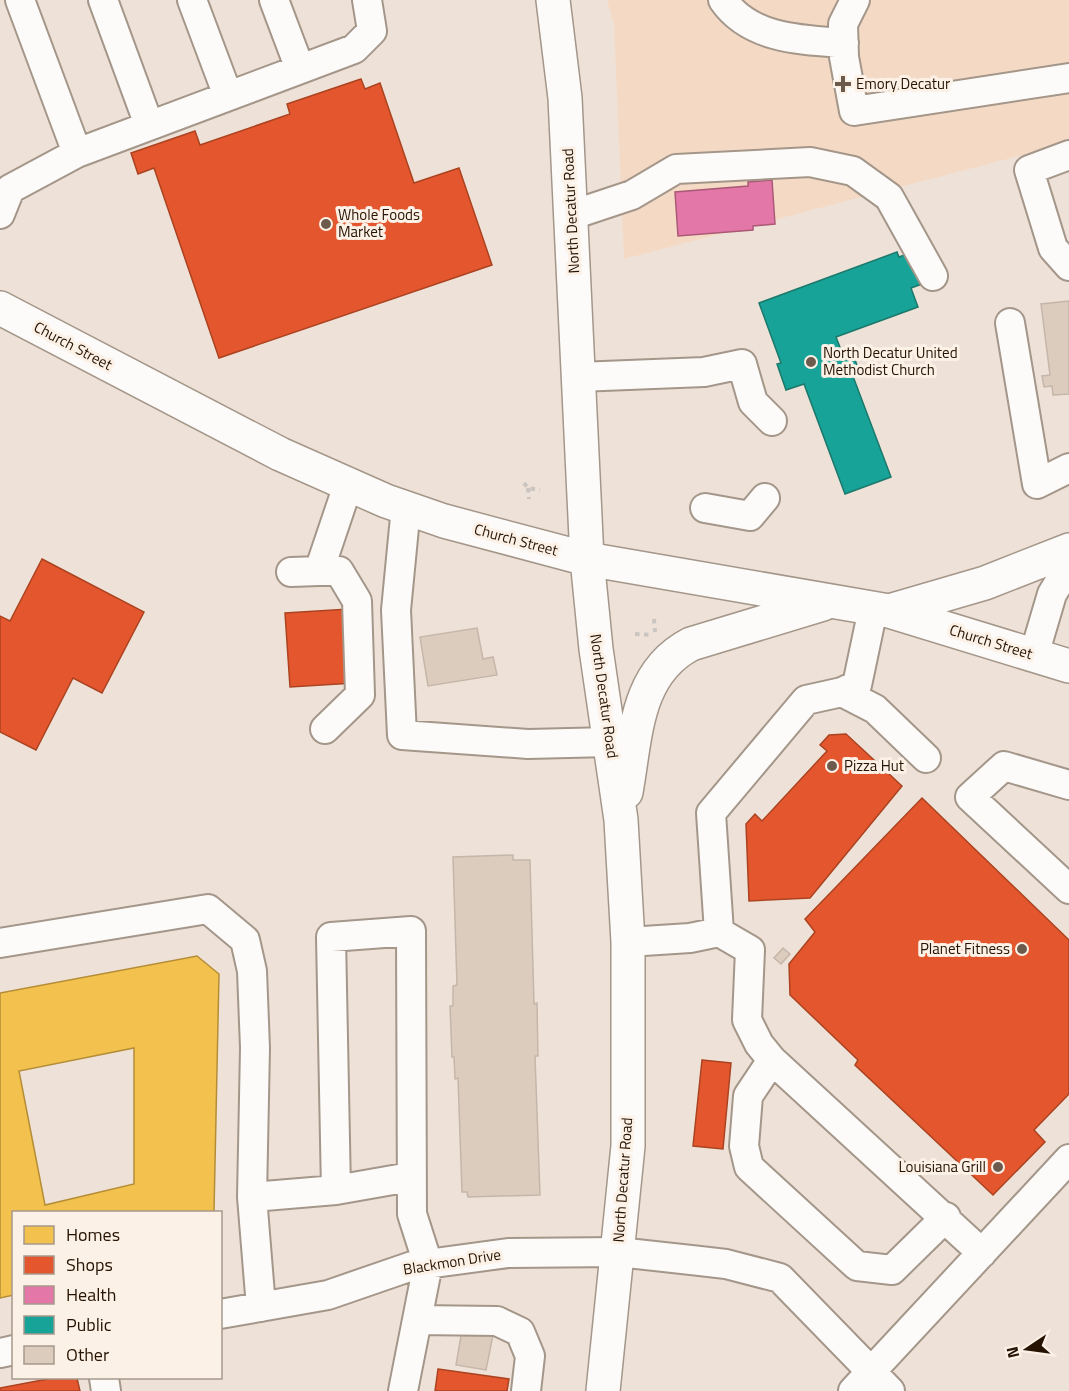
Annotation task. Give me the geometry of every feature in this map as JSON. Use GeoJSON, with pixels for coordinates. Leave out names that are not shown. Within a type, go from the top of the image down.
{"type":"FeatureCollection","features":[{"type":"Feature","properties":{"kind":"main road","name":"North Decatur Road"},"geometry":{"type":"LineString","coordinates":[[553,0],[565,98],[587,559],[621,820],[628,942],[628,1146],[603,1391]]}},
{"type":"Feature","properties":{"kind":"main road","name":"Church Street"},"geometry":{"type":"LineString","coordinates":[[0,308],[270,449],[348,485],[444,521],[587,559],[881,610],[1069,666]]}},
{"type":"Feature","properties":{"kind":"main road"},"geometry":{"type":"LineString","coordinates":[[881,610],[985,583],[1069,550]]}},
{"type":"Feature","properties":{"kind":"main road"},"geometry":{"type":"LineString","coordinates":[[621,820],[644,694],[661,666],[675,652],[691,644],[830,602]]}},
{"type":"Feature","properties":{"kind":"street"},"geometry":{"type":"LineString","coordinates":[[20,0],[78,153]]}},
{"type":"Feature","properties":{"kind":"street"},"geometry":{"type":"LineString","coordinates":[[103,0],[149,126]]}},
{"type":"Feature","properties":{"kind":"street"},"geometry":{"type":"LineString","coordinates":[[192,0],[228,96]]}},
{"type":"Feature","properties":{"kind":"street"},"geometry":{"type":"LineString","coordinates":[[274,0],[300,69]]}},
{"type":"Feature","properties":{"kind":"street"},"geometry":{"type":"LineString","coordinates":[[3,193],[78,153],[354,49],[372,31],[367,0]]}},
{"type":"Feature","properties":{"kind":"street"},"geometry":{"type":"LineString","coordinates":[[723,0],[732,12],[754,28],[798,40],[844,43]]}},
{"type":"Feature","properties":{"kind":"street"},"geometry":{"type":"LineString","coordinates":[[855,0],[843,24],[854,111],[1069,79]]}},
{"type":"Feature","properties":{"kind":"street"},"geometry":{"type":"LineString","coordinates":[[1069,155],[1029,170],[1053,249],[1069,266]]}},
{"type":"Feature","properties":{"kind":"street"},"geometry":{"type":"LineString","coordinates":[[572,215],[632,195],[676,169],[810,162],[853,171],[889,197],[933,276]]}},
{"type":"Feature","properties":{"kind":"street"},"geometry":{"type":"LineString","coordinates":[[1011,322],[1037,484],[1069,468]]}},
{"type":"Feature","properties":{"kind":"street"},"geometry":{"type":"LineString","coordinates":[[578,377],[704,372],[742,364],[753,402],[772,422]]}},
{"type":"Feature","properties":{"kind":"street"},"geometry":{"type":"LineString","coordinates":[[325,729],[360,695],[357,601],[339,571],[305,571],[348,485]]}},
{"type":"Feature","properties":{"kind":"street"},"geometry":{"type":"LineString","coordinates":[[705,508],[750,516],[765,498]]}},
{"type":"Feature","properties":{"kind":"street"},"geometry":{"type":"LineString","coordinates":[[406,507],[396,610],[402,735],[528,744],[610,742]]}},
{"type":"Feature","properties":{"kind":"street"},"geometry":{"type":"LineString","coordinates":[[1034,655],[1052,594],[1069,566]]}},
{"type":"Feature","properties":{"kind":"street"},"geometry":{"type":"LineString","coordinates":[[719,932],[711,813],[807,700],[842,692],[857,685],[881,610]]}},
{"type":"Feature","properties":{"kind":"street"},"geometry":{"type":"LineString","coordinates":[[842,692],[875,709],[926,758]]}},
{"type":"Feature","properties":{"kind":"street"},"geometry":{"type":"LineString","coordinates":[[1069,785],[1004,766],[970,797],[1069,889]]}},
{"type":"Feature","properties":{"kind":"street"},"geometry":{"type":"LineString","coordinates":[[0,943],[208,909],[245,940],[252,971],[255,1048],[252,1197],[261,1307]]}},
{"type":"Feature","properties":{"kind":"street"},"geometry":{"type":"LineString","coordinates":[[336,1190],[331,937],[411,931],[410,1177],[412,1214],[428,1264],[403,1391]]}},
{"type":"Feature","properties":{"kind":"street"},"geometry":{"type":"LineString","coordinates":[[628,942],[690,938],[719,932],[750,950],[747,1020],[759,1044],[772,1060],[946,1217],[982,1253]]}},
{"type":"Feature","properties":{"kind":"street"},"geometry":{"type":"LineString","coordinates":[[772,1060],[748,1096],[744,1146],[749,1167],[857,1266],[892,1270],[946,1217]]}},
{"type":"Feature","properties":{"kind":"street"},"geometry":{"type":"LineString","coordinates":[[871,1385],[982,1253],[1069,1159]]}},
{"type":"Feature","properties":{"kind":"street"},"geometry":{"type":"LineString","coordinates":[[252,1197],[336,1190],[410,1177]]}},
{"type":"Feature","properties":{"kind":"street","name":"Blackmon Drive"},"geometry":{"type":"LineString","coordinates":[[222,1314],[328,1295],[412,1266],[508,1253],[618,1252],[726,1264],[780,1278],[871,1385]]}},
{"type":"Feature","properties":{"kind":"street"},"geometry":{"type":"LineString","coordinates":[[417,1320],[497,1321],[520,1332],[530,1356],[526,1391]]}},
{"type":"Feature","properties":{"kind":"path"},"geometry":{"type":"LineString","coordinates":[[524,483],[528,488],[530,499]]}},
{"type":"Feature","properties":{"kind":"path"},"geometry":{"type":"LineString","coordinates":[[528,488],[540,490]]}},
{"type":"Feature","properties":{"kind":"path"},"geometry":{"type":"LineString","coordinates":[[654,619],[655,636]]}},
{"type":"Feature","properties":{"kind":"shaded area","name":"Emory Decatur"},"geometry":{"type":"Polygon","coordinates":[[[607,0],[1069,0],[1069,143],[624,259],[614,25],[607,0]]]}},
{"type":"Feature","properties":{"kind":"building: Homes"},"geometry":{"type":"Polygon","coordinates":[[[197,956],[219,974],[214,1211],[12,1211],[12,1295],[0,1298],[0,993],[197,956]],[[134,1048],[19,1071],[45,1205],[134,1184],[134,1048]]]}},
{"type":"Feature","properties":{"kind":"building: Shops","name":"Whole Foods Market"},"geometry":{"type":"Polygon","coordinates":[[[361,79],[365,89],[380,83],[414,183],[459,168],[492,265],[219,358],[154,168],[138,174],[131,153],[195,131],[200,145],[290,114],[287,104],[361,79]]]}},
{"type":"Feature","properties":{"kind":"building: Shops"},"geometry":{"type":"Polygon","coordinates":[[[42,559],[144,612],[102,693],[73,678],[36,750],[0,732],[0,616],[10,621],[42,559]]]}},
{"type":"Feature","properties":{"kind":"building: Shops"},"geometry":{"type":"Polygon","coordinates":[[[349,609],[354,683],[290,687],[285,613],[349,609]]]}},
{"type":"Feature","properties":{"kind":"building: Shops"},"geometry":{"type":"Polygon","coordinates":[[[846,734],[902,786],[810,898],[749,901],[746,824],[755,814],[762,821],[827,751],[820,745],[829,735],[846,734]]]}},
{"type":"Feature","properties":{"kind":"building: Shops"},"geometry":{"type":"Polygon","coordinates":[[[922,798],[1069,940],[1069,1094],[1034,1130],[1045,1142],[993,1195],[855,1065],[858,1060],[790,995],[789,964],[815,932],[805,919],[922,798]]]}},
{"type":"Feature","properties":{"kind":"building: Shops"},"geometry":{"type":"Polygon","coordinates":[[[702,1060],[731,1063],[723,1149],[693,1146],[702,1060]]]}},
{"type":"Feature","properties":{"kind":"building: Shops"},"geometry":{"type":"Polygon","coordinates":[[[438,1369],[509,1379],[507,1391],[435,1391],[438,1369]]]}},
{"type":"Feature","properties":{"kind":"building: Shops"},"geometry":{"type":"Polygon","coordinates":[[[48,1379],[77,1379],[80,1391],[0,1391],[0,1388],[48,1379]]]}},
{"type":"Feature","properties":{"kind":"building: Health"},"geometry":{"type":"Polygon","coordinates":[[[772,180],[775,224],[753,226],[753,230],[678,236],[675,192],[748,186],[748,182],[772,180]]]}},
{"type":"Feature","properties":{"kind":"building: Public"},"geometry":{"type":"Polygon","coordinates":[[[897,252],[899,257],[910,253],[922,284],[911,288],[918,307],[836,337],[845,360],[854,357],[858,368],[851,371],[891,477],[845,494],[804,384],[786,390],[777,364],[781,363],[759,303],[897,252]]]}},
{"type":"Feature","properties":{"kind":"building: Other"},"geometry":{"type":"Polygon","coordinates":[[[1069,301],[1069,394],[1053,395],[1052,386],[1044,387],[1042,376],[1050,375],[1041,304],[1069,301]]]}},
{"type":"Feature","properties":{"kind":"building: Other"},"geometry":{"type":"Polygon","coordinates":[[[477,628],[483,659],[493,657],[497,675],[428,686],[420,637],[477,628]]]}},
{"type":"Feature","properties":{"kind":"building: Other"},"geometry":{"type":"Polygon","coordinates":[[[513,855],[513,860],[530,860],[534,1004],[537,1003],[538,1056],[535,1056],[540,1195],[468,1197],[467,1192],[462,1192],[458,1078],[455,1079],[454,1057],[452,1057],[450,1006],[453,1006],[453,986],[457,985],[453,857],[513,855]]]}},
{"type":"Feature","properties":{"kind":"building: Other"},"geometry":{"type":"Polygon","coordinates":[[[783,948],[790,954],[781,964],[774,958],[783,948]]]}},
{"type":"Feature","properties":{"kind":"building: Other"},"geometry":{"type":"Polygon","coordinates":[[[462,1330],[493,1335],[486,1370],[456,1365],[462,1330]]]}},
{"type":"Feature","properties":{"kind":"place","name":"Emory Decatur"},"geometry":{"type":"Point","coordinates":[843,84]}},
{"type":"Feature","properties":{"kind":"place","name":"Whole Foods Market"},"geometry":{"type":"Point","coordinates":[326,224]}},
{"type":"Feature","properties":{"kind":"place","name":"North Decatur United Methodist Church"},"geometry":{"type":"Point","coordinates":[811,362]}},
{"type":"Feature","properties":{"kind":"place","name":"Pizza Hut"},"geometry":{"type":"Point","coordinates":[832,766]}},
{"type":"Feature","properties":{"kind":"place","name":"Planet Fitness"},"geometry":{"type":"Point","coordinates":[1022,949]}},
{"type":"Feature","properties":{"kind":"place","name":"Louisiana Grill"},"geometry":{"type":"Point","coordinates":[998,1167]}}]}
